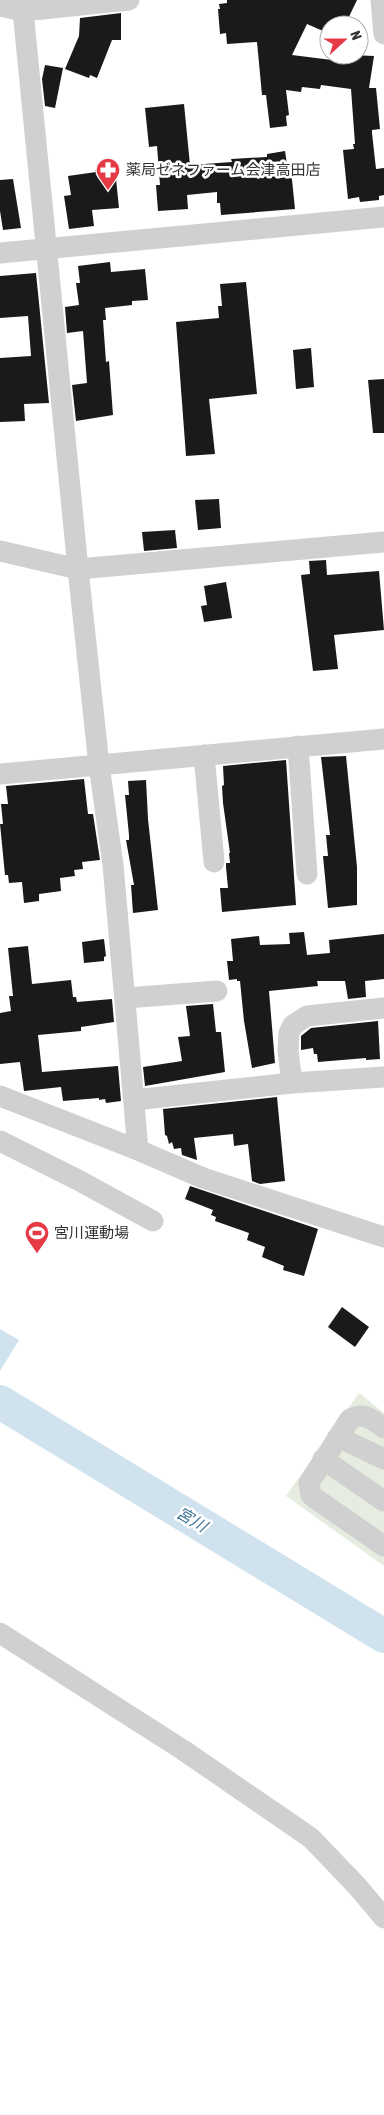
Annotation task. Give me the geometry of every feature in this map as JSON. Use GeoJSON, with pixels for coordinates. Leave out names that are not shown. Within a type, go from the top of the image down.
{"type":"FeatureCollection","features":[{"type":"Feature","properties":{"kind":"street"},"geometry":{"type":"LineString","coordinates":[[0,6],[129,0]]}},
{"type":"Feature","properties":{"kind":"street"},"geometry":{"type":"LineString","coordinates":[[381,0],[384,34]]}},
{"type":"Feature","properties":{"kind":"street"},"geometry":{"type":"LineString","coordinates":[[24,6],[78,569],[99,765],[113,865],[138,1150]]}},
{"type":"Feature","properties":{"kind":"street"},"geometry":{"type":"LineString","coordinates":[[0,253],[384,216]]}},
{"type":"Feature","properties":{"kind":"street"},"geometry":{"type":"LineString","coordinates":[[0,551],[78,569],[384,542]]}},
{"type":"Feature","properties":{"kind":"street"},"geometry":{"type":"LineString","coordinates":[[0,774],[384,739]]}},
{"type":"Feature","properties":{"kind":"street"},"geometry":{"type":"LineString","coordinates":[[298,746],[307,874]]}},
{"type":"Feature","properties":{"kind":"street"},"geometry":{"type":"LineString","coordinates":[[204,755],[214,862]]}},
{"type":"Feature","properties":{"kind":"street"},"geometry":{"type":"LineString","coordinates":[[126,998],[217,991]]}},
{"type":"Feature","properties":{"kind":"street"},"geometry":{"type":"LineString","coordinates":[[292,1083],[288,1051],[289,1033],[293,1025],[307,1016],[384,1008]]}},
{"type":"Feature","properties":{"kind":"street"},"geometry":{"type":"LineString","coordinates":[[134,1100],[292,1083],[384,1077]]}},
{"type":"Feature","properties":{"kind":"street"},"geometry":{"type":"LineString","coordinates":[[0,1096],[138,1150],[203,1178],[384,1237]]}},
{"type":"Feature","properties":{"kind":"street"},"geometry":{"type":"LineString","coordinates":[[0,1141],[78,1180],[153,1221]]}},
{"type":"Feature","properties":{"kind":"street"},"geometry":{"type":"LineString","coordinates":[[384,1428],[364,1415],[359,1414],[350,1419],[309,1483],[311,1495],[384,1544]]}},
{"type":"Feature","properties":{"kind":"street"},"geometry":{"type":"LineString","coordinates":[[338,1436],[384,1458]]}},
{"type":"Feature","properties":{"kind":"street"},"geometry":{"type":"LineString","coordinates":[[323,1460],[384,1500]]}},
{"type":"Feature","properties":{"kind":"street"},"geometry":{"type":"LineString","coordinates":[[0,1633],[183,1750],[311,1838],[357,1886],[384,1918]]}},
{"type":"Feature","properties":{"kind":"shaded area"},"geometry":{"type":"Polygon","coordinates":[[[359,1393],[384,1413],[384,1566],[286,1496],[359,1393]]]}},
{"type":"Feature","properties":{"kind":"water"},"geometry":{"type":"Polygon","coordinates":[[[0,1329],[19,1340],[0,1371],[0,1329]]]}},
{"type":"Feature","properties":{"kind":"building"},"geometry":{"type":"Polygon","coordinates":[[[227,0],[357,0],[350,15],[319,15],[319,29],[307,24],[292,55],[319,58],[319,65],[369,65],[369,56],[374,56],[369,88],[376,88],[380,129],[372,130],[372,133],[376,169],[384,168],[384,195],[379,196],[379,200],[360,202],[359,197],[348,199],[343,150],[354,149],[353,144],[355,144],[351,89],[321,85],[320,89],[302,87],[301,92],[286,90],[289,115],[286,116],[287,126],[270,128],[266,95],[262,95],[257,42],[227,44],[226,33],[220,34],[219,4],[227,3],[227,0]]]}},
{"type":"Feature","properties":{"kind":"building"},"geometry":{"type":"Polygon","coordinates":[[[121,13],[121,40],[112,40],[97,78],[90,75],[89,78],[65,69],[79,36],[80,18],[121,13]]]}},
{"type":"Feature","properties":{"kind":"building"},"geometry":{"type":"Polygon","coordinates":[[[45,65],[63,68],[55,108],[45,106],[42,79],[45,65]]]}},
{"type":"Feature","properties":{"kind":"building"},"geometry":{"type":"Polygon","coordinates":[[[184,104],[190,165],[232,162],[231,159],[267,157],[267,154],[285,151],[288,171],[291,170],[295,209],[221,215],[220,203],[217,203],[217,192],[187,195],[188,209],[158,211],[156,185],[160,185],[157,146],[149,147],[145,108],[184,104]]]}},
{"type":"Feature","properties":{"kind":"building"},"geometry":{"type":"Polygon","coordinates":[[[115,169],[119,208],[92,210],[94,226],[69,229],[64,196],[71,195],[68,176],[96,172],[95,170],[115,169]]]}},
{"type":"Feature","properties":{"kind":"building"},"geometry":{"type":"Polygon","coordinates":[[[13,179],[21,228],[3,230],[0,211],[0,180],[13,179]]]}},
{"type":"Feature","properties":{"kind":"building"},"geometry":{"type":"Polygon","coordinates":[[[110,262],[111,272],[145,269],[148,300],[132,301],[132,305],[105,308],[106,320],[103,320],[106,362],[109,361],[113,415],[76,421],[72,385],[87,383],[83,331],[67,333],[65,307],[79,305],[76,283],[80,283],[78,266],[110,262]]]}},
{"type":"Feature","properties":{"kind":"building"},"geometry":{"type":"Polygon","coordinates":[[[36,273],[49,403],[24,404],[25,421],[0,422],[0,358],[31,356],[28,316],[0,318],[0,276],[36,273]]]}},
{"type":"Feature","properties":{"kind":"building"},"geometry":{"type":"Polygon","coordinates":[[[246,282],[257,394],[209,399],[215,454],[186,456],[176,322],[219,318],[218,306],[222,306],[220,284],[246,282]]]}},
{"type":"Feature","properties":{"kind":"building"},"geometry":{"type":"Polygon","coordinates":[[[311,348],[314,387],[296,389],[293,350],[311,348]]]}},
{"type":"Feature","properties":{"kind":"building"},"geometry":{"type":"Polygon","coordinates":[[[384,379],[384,433],[373,433],[368,380],[384,379]]]}},
{"type":"Feature","properties":{"kind":"building"},"geometry":{"type":"Polygon","coordinates":[[[219,499],[221,528],[198,530],[195,500],[219,499]]]}},
{"type":"Feature","properties":{"kind":"building"},"geometry":{"type":"Polygon","coordinates":[[[175,530],[177,548],[144,551],[142,532],[175,530]]]}},
{"type":"Feature","properties":{"kind":"building"},"geometry":{"type":"Polygon","coordinates":[[[326,560],[327,575],[379,571],[384,630],[334,635],[338,669],[313,671],[301,575],[310,574],[309,561],[326,560]]]}},
{"type":"Feature","properties":{"kind":"building"},"geometry":{"type":"Polygon","coordinates":[[[226,582],[232,618],[204,622],[201,606],[207,605],[204,586],[226,582]]]}},
{"type":"Feature","properties":{"kind":"building"},"geometry":{"type":"Polygon","coordinates":[[[346,756],[357,867],[357,905],[328,908],[323,856],[328,856],[326,835],[330,835],[321,757],[346,756]]]}},
{"type":"Feature","properties":{"kind":"building"},"geometry":{"type":"Polygon","coordinates":[[[286,760],[296,905],[222,912],[220,888],[228,888],[226,863],[230,863],[223,803],[223,766],[286,760]]]}},
{"type":"Feature","properties":{"kind":"building"},"geometry":{"type":"Polygon","coordinates":[[[84,779],[88,814],[93,814],[100,860],[82,862],[83,869],[74,870],[75,876],[60,878],[61,891],[39,894],[39,901],[24,903],[22,882],[9,883],[8,875],[5,875],[0,824],[3,824],[1,804],[8,804],[6,786],[84,779]]]}},
{"type":"Feature","properties":{"kind":"building"},"geometry":{"type":"Polygon","coordinates":[[[146,780],[148,819],[158,910],[133,913],[131,885],[134,885],[126,840],[129,840],[129,835],[125,795],[129,795],[128,781],[146,780]]]}},
{"type":"Feature","properties":{"kind":"building"},"geometry":{"type":"Polygon","coordinates":[[[304,932],[307,955],[330,953],[329,940],[384,934],[384,979],[365,981],[366,997],[348,999],[345,981],[317,981],[318,986],[269,991],[275,1063],[252,1068],[244,1021],[240,981],[237,981],[237,979],[229,980],[227,961],[233,961],[231,939],[259,936],[260,945],[290,944],[289,933],[304,932]]]}},
{"type":"Feature","properties":{"kind":"building"},"geometry":{"type":"Polygon","coordinates":[[[104,939],[106,956],[104,961],[84,963],[82,942],[104,939]]]}},
{"type":"Feature","properties":{"kind":"building"},"geometry":{"type":"Polygon","coordinates":[[[28,946],[32,984],[71,980],[73,997],[76,997],[77,1002],[112,999],[114,1022],[81,1027],[81,1031],[38,1035],[42,1072],[118,1066],[121,1101],[106,1103],[105,1099],[99,1100],[99,1098],[63,1101],[61,1087],[24,1091],[20,1062],[0,1064],[0,1013],[11,1011],[9,996],[13,996],[8,948],[28,946]]]}},
{"type":"Feature","properties":{"kind":"building"},"geometry":{"type":"Polygon","coordinates":[[[213,1004],[216,1032],[221,1032],[225,1072],[145,1086],[143,1067],[182,1061],[178,1037],[190,1036],[186,1006],[213,1004]]]}},
{"type":"Feature","properties":{"kind":"building"},"geometry":{"type":"Polygon","coordinates":[[[378,1021],[380,1059],[366,1060],[366,1058],[318,1062],[317,1054],[314,1054],[313,1048],[301,1050],[301,1036],[311,1028],[378,1021]]]}},
{"type":"Feature","properties":{"kind":"building"},"geometry":{"type":"Polygon","coordinates":[[[277,1097],[285,1181],[260,1184],[252,1181],[248,1144],[234,1146],[233,1134],[194,1138],[197,1160],[182,1155],[181,1148],[174,1149],[172,1142],[169,1144],[165,1135],[163,1109],[277,1097]]]}},
{"type":"Feature","properties":{"kind":"building"},"geometry":{"type":"Polygon","coordinates":[[[190,1186],[318,1229],[304,1276],[283,1270],[284,1266],[262,1257],[265,1247],[247,1240],[249,1233],[215,1221],[216,1217],[211,1215],[213,1210],[185,1199],[190,1186]]]}},
{"type":"Feature","properties":{"kind":"building"},"geometry":{"type":"Polygon","coordinates":[[[342,1307],[369,1327],[355,1347],[328,1327],[342,1307]]]}},
{"type":"Feature","properties":{"kind":"waterway","name":"宮川"},"geometry":{"type":"LineString","coordinates":[[0,1402],[384,1636]]}},
{"type":"Feature","properties":{"kind":"place","name":"薬局ゼネファーム会津高田店"},"geometry":{"type":"Point","coordinates":[108,191]}},
{"type":"Feature","properties":{"kind":"place","name":"宮川運動場"},"geometry":{"type":"Point","coordinates":[37,1254]}}]}
